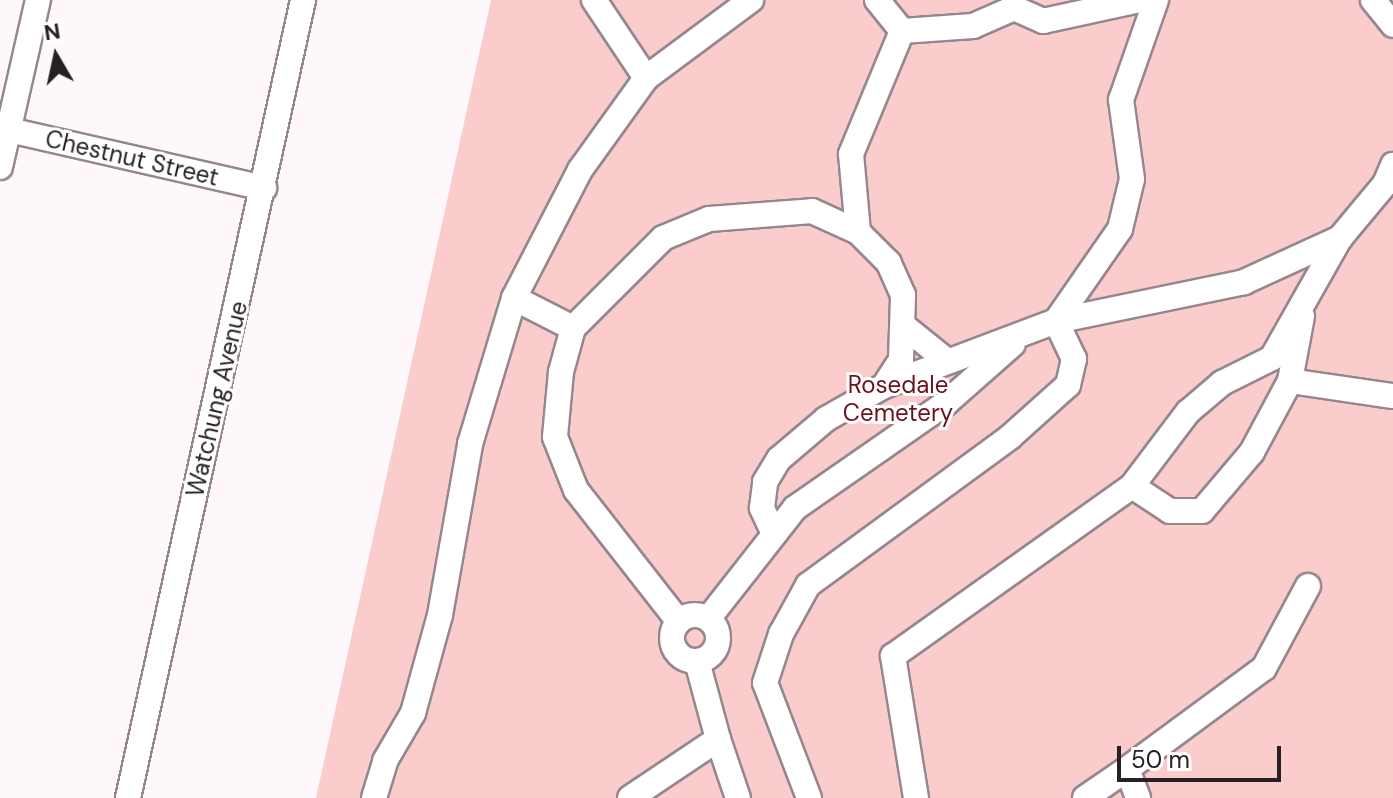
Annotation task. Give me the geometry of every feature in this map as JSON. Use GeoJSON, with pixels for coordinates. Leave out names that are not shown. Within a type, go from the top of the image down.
{"type":"FeatureCollection","features":[{"type":"Feature","properties":{"kind":"street"},"geometry":{"type":"LineString","coordinates":[[0,167],[4,129],[38,0]]}},
{"type":"Feature","properties":{"kind":"street","name":"Watchung Avenue"},"geometry":{"type":"LineString","coordinates":[[128,798],[303,0]]}},
{"type":"Feature","properties":{"kind":"street"},"geometry":{"type":"LineString","coordinates":[[594,0],[646,78]]}},
{"type":"Feature","properties":{"kind":"street"},"geometry":{"type":"LineString","coordinates":[[374,798],[385,761],[413,713],[440,615],[470,444],[514,298],[580,170],[646,78],[751,0]]}},
{"type":"Feature","properties":{"kind":"street"},"geometry":{"type":"LineString","coordinates":[[877,0],[902,31]]}},
{"type":"Feature","properties":{"kind":"street"},"geometry":{"type":"LineString","coordinates":[[902,31],[973,26],[1014,4],[1043,21],[1140,0]]}},
{"type":"Feature","properties":{"kind":"street"},"geometry":{"type":"LineString","coordinates":[[1056,321],[1120,229],[1132,179],[1121,100],[1156,0]]}},
{"type":"Feature","properties":{"kind":"street"},"geometry":{"type":"LineString","coordinates":[[1373,0],[1393,25]]}},
{"type":"Feature","properties":{"kind":"street"},"geometry":{"type":"LineString","coordinates":[[858,232],[851,154],[902,31]]}},
{"type":"Feature","properties":{"kind":"street","name":"Chestnut Street"},"geometry":{"type":"LineString","coordinates":[[4,129],[264,188]]}},
{"type":"Feature","properties":{"kind":"street"},"geometry":{"type":"LineString","coordinates":[[916,798],[893,656],[1132,486],[1188,412],[1222,383],[1272,358],[1340,238],[1393,165]]}},
{"type":"Feature","properties":{"kind":"street"},"geometry":{"type":"LineString","coordinates":[[679,622],[576,490],[555,437],[573,328],[663,238],[709,219],[812,211],[858,232],[889,263],[903,295],[905,327],[901,360],[884,386]]}},
{"type":"Feature","properties":{"kind":"street"},"geometry":{"type":"LineString","coordinates":[[774,534],[762,508],[765,482],[779,459],[826,419],[884,386],[946,360],[1021,337],[1056,321],[1244,282],[1340,238]]}},
{"type":"Feature","properties":{"kind":"street"},"geometry":{"type":"LineString","coordinates":[[1132,486],[1170,511],[1202,511],[1252,452],[1290,381],[1307,293]]}},
{"type":"Feature","properties":{"kind":"street"},"geometry":{"type":"LineString","coordinates":[[514,298],[573,328]]}},
{"type":"Feature","properties":{"kind":"street"},"geometry":{"type":"LineString","coordinates":[[809,798],[765,683],[781,634],[808,585],[1010,437],[1068,385],[1074,359],[1056,321]]}},
{"type":"Feature","properties":{"kind":"street"},"geometry":{"type":"LineString","coordinates":[[905,327],[946,360]]}},
{"type":"Feature","properties":{"kind":"street"},"geometry":{"type":"LineString","coordinates":[[708,619],[795,508],[946,403],[1021,337]]}},
{"type":"Feature","properties":{"kind":"street"},"geometry":{"type":"LineString","coordinates":[[1290,381],[1393,396]]}},
{"type":"Feature","properties":{"kind":"street"},"geometry":{"type":"LineString","coordinates":[[1085,798],[1264,668],[1308,586]]}},
{"type":"Feature","properties":{"kind":"street"},"geometry":{"type":"LineString","coordinates":[[697,661],[682,656],[673,644],[679,622],[693,615],[708,619]]}},
{"type":"Feature","properties":{"kind":"street"},"geometry":{"type":"LineString","coordinates":[[697,661],[718,643],[708,619]]}},
{"type":"Feature","properties":{"kind":"street"},"geometry":{"type":"LineString","coordinates":[[697,661],[738,798]]}},
{"type":"Feature","properties":{"kind":"street"},"geometry":{"type":"LineString","coordinates":[[630,798],[718,739]]}},
{"type":"Feature","properties":{"kind":"street"},"geometry":{"type":"LineString","coordinates":[[1127,769],[1138,798]]}},
{"type":"Feature","properties":{"kind":"green space","name":"Rosedale Cemetery"},"geometry":{"type":"Polygon","coordinates":[[[491,0],[1393,0],[1393,798],[316,798],[491,0]]]}}]}
